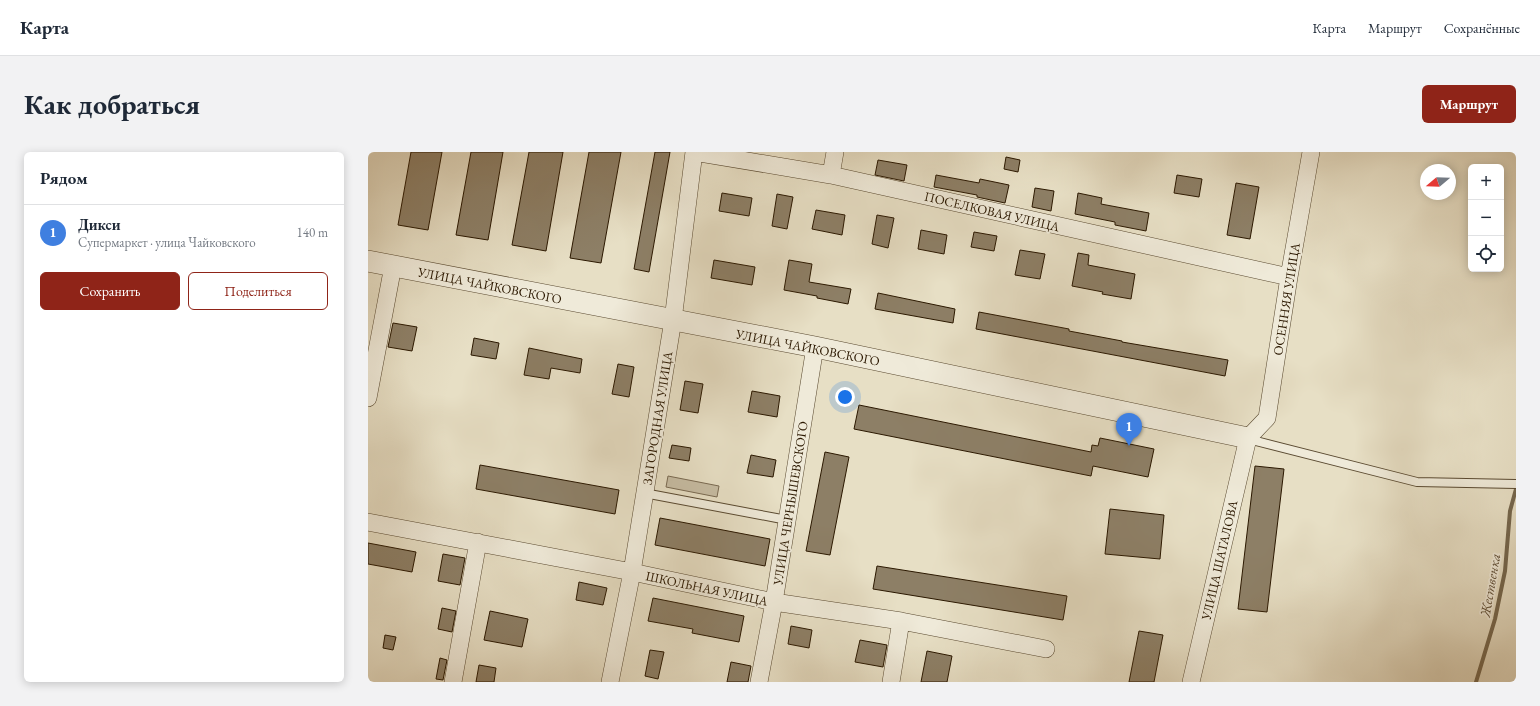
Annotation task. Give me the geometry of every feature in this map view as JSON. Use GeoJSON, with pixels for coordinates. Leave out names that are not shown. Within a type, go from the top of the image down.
{"type":"FeatureCollection","features":[{"type":"Feature","properties":{"kind":"street","name":"ПОСЕЛКОВАЯ УЛИЦА"},"geometry":{"type":"LineString","coordinates":[[694,152],[831,175],[1289,277]]}},
{"type":"Feature","properties":{"kind":"street","name":"ЗАГОРОДНАЯ УЛИЦА"},"geometry":{"type":"LineString","coordinates":[[610,682],[632,572],[673,320],[694,152]]}},
{"type":"Feature","properties":{"kind":"street"},"geometry":{"type":"LineString","coordinates":[[831,175],[835,152]]}},
{"type":"Feature","properties":{"kind":"street","name":"ОСЕННЯЯ УЛИЦА"},"geometry":{"type":"LineString","coordinates":[[1248,438],[1267,418],[1289,277],[1311,152]]}},
{"type":"Feature","properties":{"kind":"street","name":"УЛИЦА ЧАЙКОВСКОГО"},"geometry":{"type":"LineString","coordinates":[[368,261],[815,347],[1248,438]]}},
{"type":"Feature","properties":{"kind":"street"},"geometry":{"type":"LineString","coordinates":[[368,398],[392,266]]}},
{"type":"Feature","properties":{"kind":"street","name":"УЛИЦА ЧЕРНЫШЕВСКОГО"},"geometry":{"type":"LineString","coordinates":[[759,682],[774,602],[815,347]]}},
{"type":"Feature","properties":{"kind":"street","name":"УЛИЦА ШАТАЛОВА"},"geometry":{"type":"LineString","coordinates":[[1191,682],[1248,438]]}},
{"type":"Feature","properties":{"kind":"street","name":"ШКОЛЬНАЯ УЛИЦА"},"geometry":{"type":"LineString","coordinates":[[368,522],[632,572],[774,602],[901,620],[1046,649]]}},
{"type":"Feature","properties":{"kind":"street"},"geometry":{"type":"LineString","coordinates":[[453,682],[478,542]]}},
{"type":"Feature","properties":{"kind":"street"},"geometry":{"type":"LineString","coordinates":[[891,682],[901,620]]}},
{"type":"Feature","properties":{"kind":"lane"},"geometry":{"type":"LineString","coordinates":[[1248,438],[1417,482],[1516,484]]}},
{"type":"Feature","properties":{"kind":"lane"},"geometry":{"type":"LineString","coordinates":[[644,493],[787,520]]}},
{"type":"Feature","properties":{"kind":"shaded area"},"geometry":{"type":"Polygon","coordinates":[[[668,476],[719,486],[717,497],[666,487],[668,476]]]}},
{"type":"Feature","properties":{"kind":"building"},"geometry":{"type":"Polygon","coordinates":[[[411,152],[442,152],[428,230],[398,225],[411,152]]]}},
{"type":"Feature","properties":{"kind":"building"},"geometry":{"type":"Polygon","coordinates":[[[471,152],[503,152],[488,240],[456,235],[471,152]]]}},
{"type":"Feature","properties":{"kind":"building"},"geometry":{"type":"Polygon","coordinates":[[[529,152],[563,152],[546,251],[512,245],[529,152]]]}},
{"type":"Feature","properties":{"kind":"building"},"geometry":{"type":"Polygon","coordinates":[[[589,152],[621,152],[601,263],[570,258],[589,152]]]}},
{"type":"Feature","properties":{"kind":"building"},"geometry":{"type":"Polygon","coordinates":[[[655,152],[670,152],[649,272],[634,269],[655,152]]]}},
{"type":"Feature","properties":{"kind":"building"},"geometry":{"type":"Polygon","coordinates":[[[1006,157],[1020,160],[1018,172],[1004,169],[1006,157]]]}},
{"type":"Feature","properties":{"kind":"building"},"geometry":{"type":"Polygon","coordinates":[[[878,160],[907,165],[904,181],[875,175],[878,160]]]}},
{"type":"Feature","properties":{"kind":"building"},"geometry":{"type":"Polygon","coordinates":[[[936,175],[979,183],[980,179],[1009,185],[1005,203],[977,197],[977,195],[934,187],[936,175]]]}},
{"type":"Feature","properties":{"kind":"building"},"geometry":{"type":"Polygon","coordinates":[[[1177,175],[1202,179],[1199,197],[1174,193],[1177,175]]]}},
{"type":"Feature","properties":{"kind":"building"},"geometry":{"type":"Polygon","coordinates":[[[1236,183],[1259,187],[1250,239],[1227,235],[1236,183]]]}},
{"type":"Feature","properties":{"kind":"building"},"geometry":{"type":"Polygon","coordinates":[[[1035,188],[1054,191],[1051,211],[1032,207],[1035,188]]]}},
{"type":"Feature","properties":{"kind":"building"},"geometry":{"type":"Polygon","coordinates":[[[722,193],[752,198],[749,216],[719,211],[722,193]]]}},
{"type":"Feature","properties":{"kind":"building"},"geometry":{"type":"Polygon","coordinates":[[[1078,193],[1102,198],[1101,204],[1149,213],[1146,231],[1115,225],[1115,222],[1075,214],[1078,193]]]}},
{"type":"Feature","properties":{"kind":"building"},"geometry":{"type":"Polygon","coordinates":[[[777,194],[793,197],[787,229],[772,226],[777,194]]]}},
{"type":"Feature","properties":{"kind":"building"},"geometry":{"type":"Polygon","coordinates":[[[816,210],[845,215],[842,235],[812,229],[816,210]]]}},
{"type":"Feature","properties":{"kind":"building"},"geometry":{"type":"Polygon","coordinates":[[[877,215],[894,218],[888,248],[872,244],[877,215]]]}},
{"type":"Feature","properties":{"kind":"building"},"geometry":{"type":"Polygon","coordinates":[[[921,230],[947,235],[944,254],[918,249],[921,230]]]}},
{"type":"Feature","properties":{"kind":"building"},"geometry":{"type":"Polygon","coordinates":[[[974,232],[997,236],[994,251],[971,247],[974,232]]]}},
{"type":"Feature","properties":{"kind":"building"},"geometry":{"type":"Polygon","coordinates":[[[1020,250],[1045,254],[1040,279],[1015,275],[1020,250]]]}},
{"type":"Feature","properties":{"kind":"building"},"geometry":{"type":"Polygon","coordinates":[[[1078,253],[1089,255],[1088,265],[1135,274],[1131,299],[1102,294],[1103,292],[1072,286],[1078,253]]]}},
{"type":"Feature","properties":{"kind":"building"},"geometry":{"type":"Polygon","coordinates":[[[714,260],[755,267],[752,285],[711,278],[714,260]]]}},
{"type":"Feature","properties":{"kind":"building"},"geometry":{"type":"Polygon","coordinates":[[[789,260],[812,264],[809,282],[851,289],[848,304],[784,290],[789,260]]]}},
{"type":"Feature","properties":{"kind":"building"},"geometry":{"type":"Polygon","coordinates":[[[878,293],[955,309],[953,323],[875,309],[878,293]]]}},
{"type":"Feature","properties":{"kind":"building"},"geometry":{"type":"Polygon","coordinates":[[[979,312],[1069,329],[1069,331],[1122,342],[1228,360],[1225,376],[976,329],[979,312]]]}},
{"type":"Feature","properties":{"kind":"building"},"geometry":{"type":"Polygon","coordinates":[[[393,323],[417,327],[412,351],[388,347],[393,323]]]}},
{"type":"Feature","properties":{"kind":"building"},"geometry":{"type":"Polygon","coordinates":[[[474,338],[499,343],[496,359],[471,355],[474,338]]]}},
{"type":"Feature","properties":{"kind":"building"},"geometry":{"type":"Polygon","coordinates":[[[529,348],[582,359],[580,373],[551,368],[549,379],[524,375],[529,348]]]}},
{"type":"Feature","properties":{"kind":"building"},"geometry":{"type":"Polygon","coordinates":[[[618,364],[634,367],[629,397],[612,394],[618,364]]]}},
{"type":"Feature","properties":{"kind":"building"},"geometry":{"type":"Polygon","coordinates":[[[685,381],[703,384],[698,413],[680,410],[685,381]]]}},
{"type":"Feature","properties":{"kind":"building"},"geometry":{"type":"Polygon","coordinates":[[[752,391],[780,396],[777,417],[748,412],[752,391]]]}},
{"type":"Feature","properties":{"kind":"building"},"geometry":{"type":"Polygon","coordinates":[[[859,405],[1091,452],[1092,445],[1098,446],[1100,438],[1154,449],[1148,477],[1093,466],[1091,476],[854,429],[859,405]]]}},
{"type":"Feature","properties":{"kind":"building"},"geometry":{"type":"Polygon","coordinates":[[[672,445],[691,448],[689,461],[669,458],[672,445]]]}},
{"type":"Feature","properties":{"kind":"building"},"geometry":{"type":"Polygon","coordinates":[[[825,452],[849,457],[830,555],[806,551],[825,452]]]}},
{"type":"Feature","properties":{"kind":"building"},"geometry":{"type":"Polygon","coordinates":[[[751,455],[776,460],[773,477],[747,473],[751,455]]]}},
{"type":"Feature","properties":{"kind":"building"},"geometry":{"type":"Polygon","coordinates":[[[480,465],[619,490],[615,514],[476,489],[480,465]]]}},
{"type":"Feature","properties":{"kind":"building"},"geometry":{"type":"Polygon","coordinates":[[[1255,466],[1284,469],[1267,612],[1238,609],[1255,466]]]}},
{"type":"Feature","properties":{"kind":"building"},"geometry":{"type":"Polygon","coordinates":[[[1110,509],[1164,515],[1160,559],[1105,554],[1110,509]]]}},
{"type":"Feature","properties":{"kind":"building"},"geometry":{"type":"Polygon","coordinates":[[[660,518],[770,539],[765,566],[655,545],[660,518]]]}},
{"type":"Feature","properties":{"kind":"building"},"geometry":{"type":"Polygon","coordinates":[[[368,543],[416,552],[412,572],[368,564],[368,543]]]}},
{"type":"Feature","properties":{"kind":"building"},"geometry":{"type":"Polygon","coordinates":[[[443,554],[465,558],[460,585],[438,581],[443,554]]]}},
{"type":"Feature","properties":{"kind":"building"},"geometry":{"type":"Polygon","coordinates":[[[877,566],[1067,596],[1063,620],[873,589],[877,566]]]}},
{"type":"Feature","properties":{"kind":"building"},"geometry":{"type":"Polygon","coordinates":[[[579,582],[607,588],[603,605],[576,600],[579,582]]]}},
{"type":"Feature","properties":{"kind":"building"},"geometry":{"type":"Polygon","coordinates":[[[653,598],[744,616],[739,642],[692,633],[693,629],[648,621],[653,598]]]}},
{"type":"Feature","properties":{"kind":"building"},"geometry":{"type":"Polygon","coordinates":[[[442,608],[456,611],[452,632],[438,629],[442,608]]]}},
{"type":"Feature","properties":{"kind":"building"},"geometry":{"type":"Polygon","coordinates":[[[490,611],[528,619],[522,647],[484,640],[490,611]]]}},
{"type":"Feature","properties":{"kind":"building"},"geometry":{"type":"Polygon","coordinates":[[[791,626],[812,630],[809,648],[788,644],[791,626]]]}},
{"type":"Feature","properties":{"kind":"building"},"geometry":{"type":"Polygon","coordinates":[[[1139,631],[1163,635],[1154,682],[1129,682],[1139,631]]]}},
{"type":"Feature","properties":{"kind":"building"},"geometry":{"type":"Polygon","coordinates":[[[385,635],[396,637],[393,650],[383,648],[385,635]]]}},
{"type":"Feature","properties":{"kind":"building"},"geometry":{"type":"Polygon","coordinates":[[[860,640],[887,645],[883,667],[855,662],[860,640]]]}},
{"type":"Feature","properties":{"kind":"building"},"geometry":{"type":"Polygon","coordinates":[[[650,650],[664,652],[658,679],[645,676],[650,650]]]}},
{"type":"Feature","properties":{"kind":"building"},"geometry":{"type":"Polygon","coordinates":[[[927,651],[952,656],[947,682],[921,682],[927,651]]]}},
{"type":"Feature","properties":{"kind":"building"},"geometry":{"type":"Polygon","coordinates":[[[440,658],[447,660],[443,680],[436,679],[440,658]]]}},
{"type":"Feature","properties":{"kind":"building"},"geometry":{"type":"Polygon","coordinates":[[[731,662],[751,666],[748,682],[727,682],[731,662]]]}},
{"type":"Feature","properties":{"kind":"building"},"geometry":{"type":"Polygon","coordinates":[[[479,665],[496,668],[494,682],[476,682],[479,665]]]}},
{"type":"Feature","properties":{"kind":"waterway","name":"Жественка"},"geometry":{"type":"LineString","coordinates":[[1476,682],[1495,619],[1505,571],[1510,511],[1516,489]]}},
{"type":"Feature","properties":{"kind":"place","name":"Дикси"},"geometry":{"type":"Point","coordinates":[1129,446]}}]}
